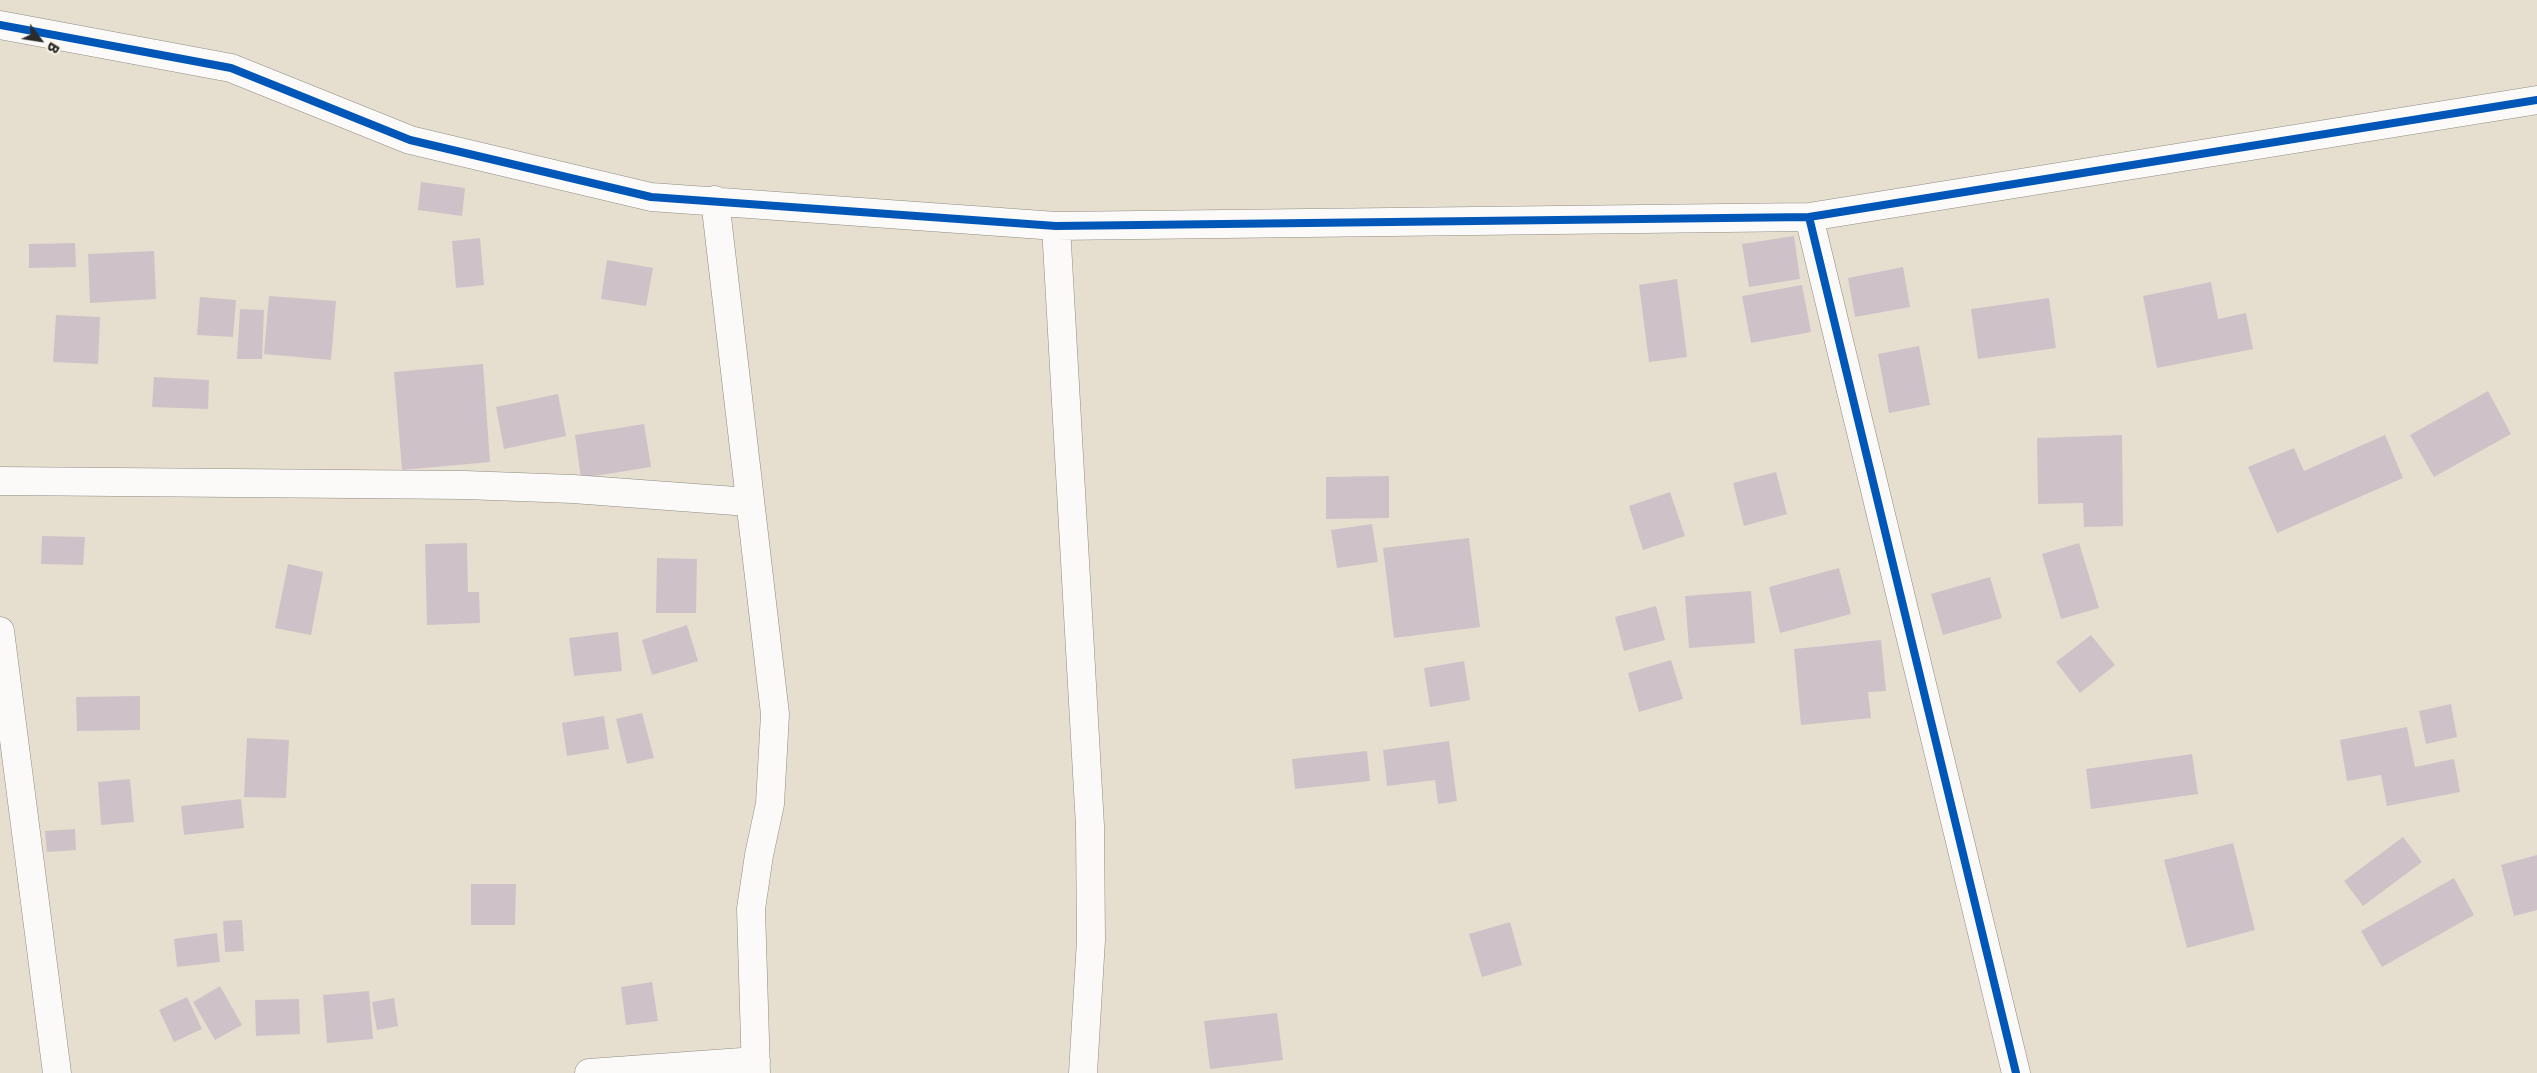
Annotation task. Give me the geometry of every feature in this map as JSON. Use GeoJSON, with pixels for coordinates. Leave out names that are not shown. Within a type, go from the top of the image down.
{"type":"FeatureCollection","features":[{"type":"Feature","properties":{"kind":"street"},"geometry":{"type":"LineString","coordinates":[[0,25],[231,68],[410,140],[651,197],[715,200],[1056,226],[1809,217],[2537,100]]}},
{"type":"Feature","properties":{"kind":"street"},"geometry":{"type":"LineString","coordinates":[[589,1073],[756,1067],[751,909],[759,855],[770,804],[775,714],[768,640],[749,502],[715,200]]}},
{"type":"Feature","properties":{"kind":"street"},"geometry":{"type":"LineString","coordinates":[[1809,217],[2016,1073]]}},
{"type":"Feature","properties":{"kind":"street"},"geometry":{"type":"LineString","coordinates":[[1056,226],[1090,826],[1091,940],[1083,1073]]}},
{"type":"Feature","properties":{"kind":"street"},"geometry":{"type":"LineString","coordinates":[[0,481],[465,485],[573,488],[749,502]]}},
{"type":"Feature","properties":{"kind":"street"},"geometry":{"type":"LineString","coordinates":[[0,631],[57,1073]]}},
{"type":"Feature","properties":{"kind":"building"},"geometry":{"type":"Polygon","coordinates":[[[421,182],[465,188],[462,216],[418,210],[421,182]]]}},
{"type":"Feature","properties":{"kind":"building"},"geometry":{"type":"Polygon","coordinates":[[[1794,236],[1800,279],[1749,287],[1742,244],[1794,236]]]}},
{"type":"Feature","properties":{"kind":"building"},"geometry":{"type":"Polygon","coordinates":[[[480,238],[484,285],[456,288],[452,241],[480,238]]]}},
{"type":"Feature","properties":{"kind":"building"},"geometry":{"type":"Polygon","coordinates":[[[75,243],[76,267],[29,268],[29,244],[75,243]]]}},
{"type":"Feature","properties":{"kind":"building"},"geometry":{"type":"Polygon","coordinates":[[[154,251],[156,299],[90,303],[88,254],[154,251]]]}},
{"type":"Feature","properties":{"kind":"building"},"geometry":{"type":"Polygon","coordinates":[[[607,260],[653,268],[646,306],[601,299],[607,260]]]}},
{"type":"Feature","properties":{"kind":"building"},"geometry":{"type":"Polygon","coordinates":[[[1903,267],[1910,307],[1855,317],[1848,278],[1903,267]]]}},
{"type":"Feature","properties":{"kind":"building"},"geometry":{"type":"Polygon","coordinates":[[[1677,279],[1687,357],[1649,362],[1639,285],[1677,279]]]}},
{"type":"Feature","properties":{"kind":"building"},"geometry":{"type":"Polygon","coordinates":[[[2211,282],[2218,319],[2246,313],[2253,349],[2157,368],[2143,296],[2211,282]]]}},
{"type":"Feature","properties":{"kind":"building"},"geometry":{"type":"Polygon","coordinates":[[[1802,285],[1811,332],[1751,343],[1742,296],[1802,285]]]}},
{"type":"Feature","properties":{"kind":"building"},"geometry":{"type":"Polygon","coordinates":[[[269,296],[336,301],[331,360],[264,354],[269,296]]]}},
{"type":"Feature","properties":{"kind":"building"},"geometry":{"type":"Polygon","coordinates":[[[200,297],[236,300],[233,337],[197,335],[200,297]]]}},
{"type":"Feature","properties":{"kind":"building"},"geometry":{"type":"Polygon","coordinates":[[[2049,298],[2056,348],[1978,359],[1971,309],[2049,298]]]}},
{"type":"Feature","properties":{"kind":"building"},"geometry":{"type":"Polygon","coordinates":[[[240,309],[264,310],[262,359],[237,359],[240,309]]]}},
{"type":"Feature","properties":{"kind":"building"},"geometry":{"type":"Polygon","coordinates":[[[56,315],[100,317],[98,364],[53,362],[56,315]]]}},
{"type":"Feature","properties":{"kind":"building"},"geometry":{"type":"Polygon","coordinates":[[[1919,346],[1930,405],[1889,413],[1878,354],[1919,346]]]}},
{"type":"Feature","properties":{"kind":"building"},"geometry":{"type":"Polygon","coordinates":[[[483,364],[490,462],[402,470],[394,372],[483,364]]]}},
{"type":"Feature","properties":{"kind":"building"},"geometry":{"type":"Polygon","coordinates":[[[154,377],[209,380],[208,409],[152,407],[154,377]]]}},
{"type":"Feature","properties":{"kind":"building"},"geometry":{"type":"Polygon","coordinates":[[[2488,391],[2511,434],[2434,477],[2410,435],[2488,391]]]}},
{"type":"Feature","properties":{"kind":"building"},"geometry":{"type":"Polygon","coordinates":[[[558,394],[566,436],[504,449],[496,407],[558,394]]]}},
{"type":"Feature","properties":{"kind":"building"},"geometry":{"type":"Polygon","coordinates":[[[644,424],[651,467],[581,478],[575,435],[644,424]]]}},
{"type":"Feature","properties":{"kind":"building"},"geometry":{"type":"Polygon","coordinates":[[[2122,435],[2123,526],[2084,527],[2083,503],[2038,504],[2037,438],[2122,435]]]}},
{"type":"Feature","properties":{"kind":"building"},"geometry":{"type":"Polygon","coordinates":[[[2385,435],[2403,478],[2277,533],[2248,467],[2294,448],[2304,471],[2385,435]]]}},
{"type":"Feature","properties":{"kind":"building"},"geometry":{"type":"Polygon","coordinates":[[[1776,472],[1787,514],[1744,526],[1733,483],[1776,472]]]}},
{"type":"Feature","properties":{"kind":"building"},"geometry":{"type":"Polygon","coordinates":[[[1389,476],[1389,518],[1326,519],[1326,477],[1389,476]]]}},
{"type":"Feature","properties":{"kind":"building"},"geometry":{"type":"Polygon","coordinates":[[[1670,492],[1685,536],[1643,550],[1629,506],[1670,492]]]}},
{"type":"Feature","properties":{"kind":"building"},"geometry":{"type":"Polygon","coordinates":[[[1372,524],[1378,562],[1337,568],[1331,530],[1372,524]]]}},
{"type":"Feature","properties":{"kind":"building"},"geometry":{"type":"Polygon","coordinates":[[[42,536],[85,537],[83,565],[41,564],[42,536]]]}},
{"type":"Feature","properties":{"kind":"building"},"geometry":{"type":"Polygon","coordinates":[[[1469,538],[1480,627],[1394,638],[1383,548],[1469,538]]]}},
{"type":"Feature","properties":{"kind":"building"},"geometry":{"type":"Polygon","coordinates":[[[467,543],[468,592],[479,592],[480,623],[427,625],[425,544],[467,543]]]}},
{"type":"Feature","properties":{"kind":"building"},"geometry":{"type":"Polygon","coordinates":[[[2079,543],[2099,608],[2061,619],[2042,554],[2079,543]]]}},
{"type":"Feature","properties":{"kind":"building"},"geometry":{"type":"Polygon","coordinates":[[[657,558],[697,559],[696,613],[656,613],[657,558]]]}},
{"type":"Feature","properties":{"kind":"building"},"geometry":{"type":"Polygon","coordinates":[[[288,564],[323,572],[311,635],[275,628],[288,564]]]}},
{"type":"Feature","properties":{"kind":"building"},"geometry":{"type":"Polygon","coordinates":[[[1839,568],[1851,614],[1780,633],[1769,587],[1839,568]]]}},
{"type":"Feature","properties":{"kind":"building"},"geometry":{"type":"Polygon","coordinates":[[[1990,577],[2002,618],[1943,635],[1931,594],[1990,577]]]}},
{"type":"Feature","properties":{"kind":"building"},"geometry":{"type":"Polygon","coordinates":[[[1751,591],[1755,643],[1689,648],[1685,596],[1751,591]]]}},
{"type":"Feature","properties":{"kind":"building"},"geometry":{"type":"Polygon","coordinates":[[[1656,606],[1665,640],[1624,651],[1615,617],[1656,606]]]}},
{"type":"Feature","properties":{"kind":"building"},"geometry":{"type":"Polygon","coordinates":[[[687,625],[698,661],[652,675],[642,640],[687,625]]]}},
{"type":"Feature","properties":{"kind":"building"},"geometry":{"type":"Polygon","coordinates":[[[618,632],[622,671],[574,676],[569,638],[618,632]]]}},
{"type":"Feature","properties":{"kind":"building"},"geometry":{"type":"Polygon","coordinates":[[[2091,635],[2115,665],[2080,693],[2056,662],[2091,635]]]}},
{"type":"Feature","properties":{"kind":"building"},"geometry":{"type":"Polygon","coordinates":[[[1881,640],[1886,691],[1868,692],[1871,718],[1801,725],[1794,649],[1881,640]]]}},
{"type":"Feature","properties":{"kind":"building"},"geometry":{"type":"Polygon","coordinates":[[[1671,660],[1683,699],[1639,712],[1628,673],[1671,660]]]}},
{"type":"Feature","properties":{"kind":"building"},"geometry":{"type":"Polygon","coordinates":[[[1464,661],[1470,700],[1430,707],[1424,668],[1464,661]]]}},
{"type":"Feature","properties":{"kind":"building"},"geometry":{"type":"Polygon","coordinates":[[[140,696],[140,730],[77,731],[76,697],[140,696]]]}},
{"type":"Feature","properties":{"kind":"building"},"geometry":{"type":"Polygon","coordinates":[[[2451,704],[2457,737],[2426,744],[2419,711],[2451,704]]]}},
{"type":"Feature","properties":{"kind":"building"},"geometry":{"type":"Polygon","coordinates":[[[642,713],[654,758],[627,764],[616,719],[642,713]]]}},
{"type":"Feature","properties":{"kind":"building"},"geometry":{"type":"Polygon","coordinates":[[[604,716],[609,749],[567,756],[562,723],[604,716]]]}},
{"type":"Feature","properties":{"kind":"building"},"geometry":{"type":"Polygon","coordinates":[[[2407,727],[2415,767],[2454,759],[2460,792],[2387,806],[2381,775],[2347,781],[2340,740],[2407,727]]]}},
{"type":"Feature","properties":{"kind":"building"},"geometry":{"type":"Polygon","coordinates":[[[247,738],[289,740],[286,798],[244,797],[247,738]]]}},
{"type":"Feature","properties":{"kind":"building"},"geometry":{"type":"Polygon","coordinates":[[[1449,741],[1457,801],[1438,804],[1435,780],[1387,786],[1383,750],[1449,741]]]}},
{"type":"Feature","properties":{"kind":"building"},"geometry":{"type":"Polygon","coordinates":[[[1367,751],[1370,781],[1295,789],[1292,759],[1367,751]]]}},
{"type":"Feature","properties":{"kind":"building"},"geometry":{"type":"Polygon","coordinates":[[[2192,754],[2198,794],[2091,809],[2086,769],[2192,754]]]}},
{"type":"Feature","properties":{"kind":"building"},"geometry":{"type":"Polygon","coordinates":[[[130,779],[134,822],[101,825],[98,782],[130,779]]]}},
{"type":"Feature","properties":{"kind":"building"},"geometry":{"type":"Polygon","coordinates":[[[241,799],[244,828],[184,835],[181,806],[241,799]]]}},
{"type":"Feature","properties":{"kind":"building"},"geometry":{"type":"Polygon","coordinates":[[[75,829],[76,850],[47,852],[45,831],[75,829]]]}},
{"type":"Feature","properties":{"kind":"building"},"geometry":{"type":"Polygon","coordinates":[[[2403,837],[2422,862],[2363,906],[2344,881],[2403,837]]]}},
{"type":"Feature","properties":{"kind":"building"},"geometry":{"type":"Polygon","coordinates":[[[2233,843],[2255,930],[2187,948],[2164,860],[2233,843]]]}},
{"type":"Feature","properties":{"kind":"building"},"geometry":{"type":"Polygon","coordinates":[[[2537,855],[2537,910],[2514,916],[2501,865],[2537,855]]]}},
{"type":"Feature","properties":{"kind":"building"},"geometry":{"type":"Polygon","coordinates":[[[2454,878],[2474,915],[2382,967],[2361,931],[2454,878]]]}},
{"type":"Feature","properties":{"kind":"building"},"geometry":{"type":"Polygon","coordinates":[[[471,884],[516,884],[515,925],[471,925],[471,884]]]}},
{"type":"Feature","properties":{"kind":"building"},"geometry":{"type":"Polygon","coordinates":[[[242,920],[244,951],[225,952],[223,921],[242,920]]]}},
{"type":"Feature","properties":{"kind":"building"},"geometry":{"type":"Polygon","coordinates":[[[1510,922],[1522,965],[1482,977],[1469,934],[1510,922]]]}},
{"type":"Feature","properties":{"kind":"building"},"geometry":{"type":"Polygon","coordinates":[[[217,933],[220,962],[177,967],[174,939],[217,933]]]}},
{"type":"Feature","properties":{"kind":"building"},"geometry":{"type":"Polygon","coordinates":[[[652,982],[658,1021],[626,1025],[621,987],[652,982]]]}},
{"type":"Feature","properties":{"kind":"building"},"geometry":{"type":"Polygon","coordinates":[[[220,986],[242,1025],[215,1040],[193,1002],[220,986]]]}},
{"type":"Feature","properties":{"kind":"building"},"geometry":{"type":"Polygon","coordinates":[[[369,991],[373,1039],[327,1043],[323,995],[369,991]]]}},
{"type":"Feature","properties":{"kind":"building"},"geometry":{"type":"Polygon","coordinates":[[[187,997],[202,1029],[174,1042],[159,1010],[187,997]]]}},
{"type":"Feature","properties":{"kind":"building"},"geometry":{"type":"Polygon","coordinates":[[[394,998],[398,1026],[377,1030],[372,1002],[394,998]]]}},
{"type":"Feature","properties":{"kind":"building"},"geometry":{"type":"Polygon","coordinates":[[[299,999],[300,1034],[256,1036],[255,1000],[299,999]]]}},
{"type":"Feature","properties":{"kind":"building"},"geometry":{"type":"Polygon","coordinates":[[[1277,1013],[1283,1060],[1210,1069],[1204,1021],[1277,1013]]]}},
{"type":"Feature","properties":{"kind":"cycle path"},"geometry":{"type":"LineString","coordinates":[[0,25],[231,68],[410,140],[651,197],[1056,226],[1809,217],[2537,100]]}},
{"type":"Feature","properties":{"kind":"cycle path"},"geometry":{"type":"LineString","coordinates":[[1809,217],[2016,1073]]}}]}
